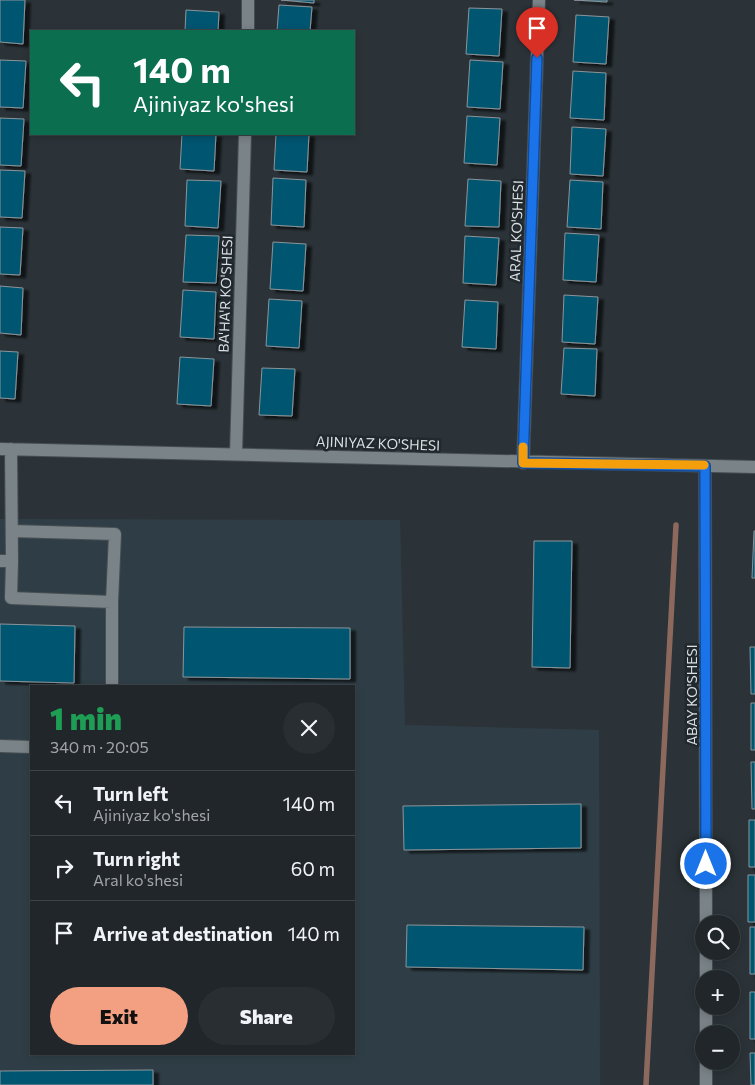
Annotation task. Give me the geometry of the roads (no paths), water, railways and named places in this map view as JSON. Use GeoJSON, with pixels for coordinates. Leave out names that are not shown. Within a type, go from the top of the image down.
{"type":"FeatureCollection","features":[{"type":"Feature","properties":{"kind":"street"},"geometry":{"type":"LineString","coordinates":[[248,0],[248,30]]}},
{"type":"Feature","properties":{"kind":"street","name":"ARAL KO'SHESI"},"geometry":{"type":"LineString","coordinates":[[523,463],[539,0]]}},
{"type":"Feature","properties":{"kind":"street","name":"BA'HA'R KO'SHESI"},"geometry":{"type":"LineString","coordinates":[[236,454],[245,135]]}},
{"type":"Feature","properties":{"kind":"street"},"geometry":{"type":"LineString","coordinates":[[6,449],[12,531],[6,561],[11,598],[112,602]]}},
{"type":"Feature","properties":{"kind":"street","name":"AJINIYAZ KO'SHESI"},"geometry":{"type":"LineString","coordinates":[[6,449],[523,463],[755,466]]}},
{"type":"Feature","properties":{"kind":"street","name":"ABAY KO'SHESI"},"geometry":{"type":"LineString","coordinates":[[705,466],[706,915]]}},
{"type":"Feature","properties":{"kind":"street"},"geometry":{"type":"LineString","coordinates":[[12,531],[115,534],[112,602],[112,685]]}},
{"type":"Feature","properties":{"kind":"street"},"geometry":{"type":"LineString","coordinates":[[0,746],[30,747]]}},
{"type":"Feature","properties":{"kind":"street"},"geometry":{"type":"LineString","coordinates":[[706,1070],[706,1085]]}},
{"type":"Feature","properties":{"kind":"waterway"},"geometry":{"type":"LineString","coordinates":[[646,1085],[676,525]]}}]}
